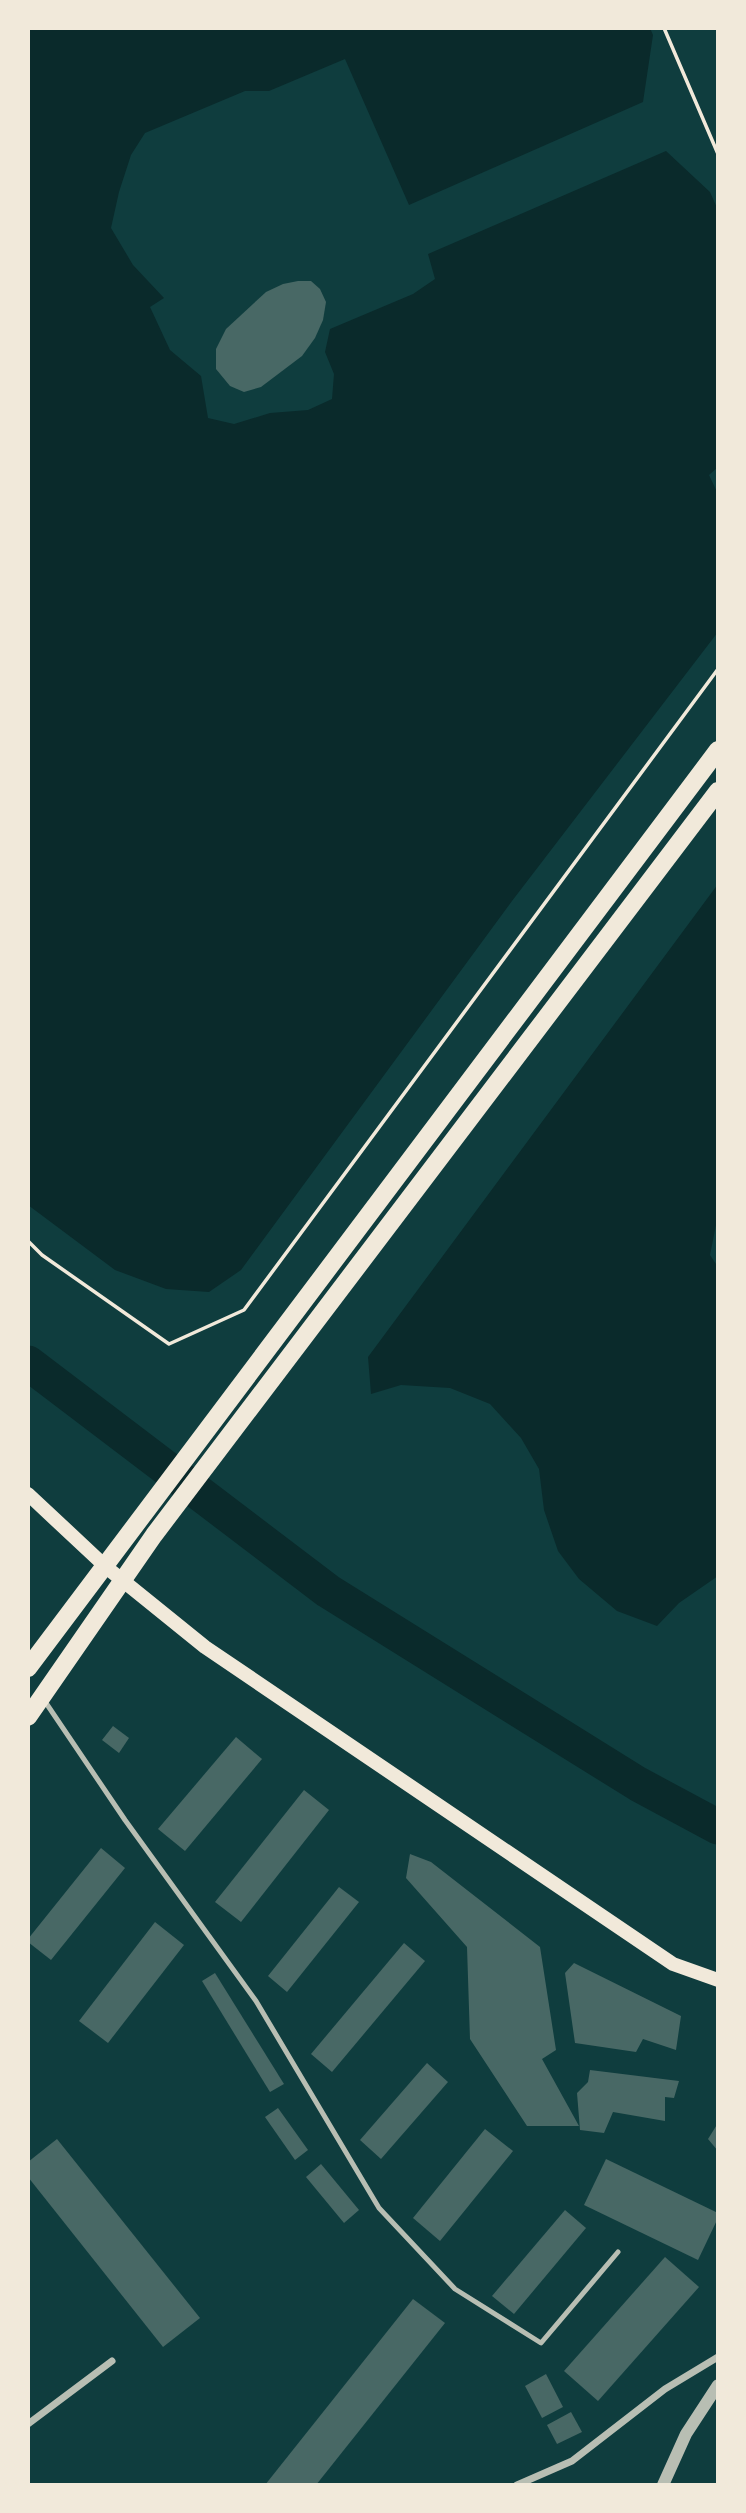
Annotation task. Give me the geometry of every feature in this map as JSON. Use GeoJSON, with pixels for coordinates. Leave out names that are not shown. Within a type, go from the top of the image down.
{"type":"FeatureCollection","features":[{"type":"Feature","properties":{"kind":"main road"},"geometry":{"type":"LineString","coordinates":[[28,1668],[718,750]]}},
{"type":"Feature","properties":{"kind":"main road"},"geometry":{"type":"LineString","coordinates":[[28,1717],[154,1535],[718,791]]}},
{"type":"Feature","properties":{"kind":"main road"},"geometry":{"type":"LineString","coordinates":[[28,1494],[106,1567],[205,1647],[673,1964],[718,1980]]}},
{"type":"Feature","properties":{"kind":"street"},"geometry":{"type":"LineString","coordinates":[[517,2485],[572,2461],[665,2389],[718,2357]]}},
{"type":"Feature","properties":{"kind":"street"},"geometry":{"type":"LineString","coordinates":[[28,2424],[112,2361]]}},
{"type":"Feature","properties":{"kind":"street"},"geometry":{"type":"LineString","coordinates":[[663,2485],[687,2434],[718,2385]]}},
{"type":"Feature","properties":{"kind":"lane"},"geometry":{"type":"LineString","coordinates":[[42,1697],[125,1820],[256,2001],[379,2208],[455,2289],[541,2343],[618,2252]]}},
{"type":"Feature","properties":{"kind":"path"},"geometry":{"type":"LineString","coordinates":[[664,28],[718,154]]}},
{"type":"Feature","properties":{"kind":"path"},"geometry":{"type":"LineString","coordinates":[[28,1241],[42,1255],[169,1343],[244,1310],[718,669]]}},
{"type":"Feature","properties":{"kind":"water"},"geometry":{"type":"Polygon","coordinates":[[[28,28],[650,28],[653,35],[643,102],[409,205],[345,59],[269,91],[245,91],[145,133],[131,155],[111,228],[133,265],[164,298],[150,307],[170,350],[201,376],[208,418],[234,424],[270,413],[308,410],[332,399],[334,374],[325,352],[330,329],[413,294],[435,279],[428,254],[666,151],[710,192],[718,210],[718,467],[709,475],[718,494],[718,632],[512,901],[241,1270],[209,1292],[166,1289],[115,1270],[28,1205],[28,28]]]}},
{"type":"Feature","properties":{"kind":"water"},"geometry":{"type":"Polygon","coordinates":[[[718,884],[718,1215],[710,1255],[718,1267],[718,1576],[679,1603],[657,1626],[617,1611],[579,1579],[558,1551],[544,1510],[539,1469],[521,1438],[490,1404],[450,1388],[401,1385],[371,1394],[368,1357],[718,884]]]}},
{"type":"Feature","properties":{"kind":"building"},"geometry":{"type":"Polygon","coordinates":[[[298,281],[311,281],[320,289],[326,302],[323,320],[315,338],[302,356],[261,387],[244,392],[230,386],[216,369],[216,349],[226,329],[266,292],[298,281]]]}},
{"type":"Feature","properties":{"kind":"building"},"geometry":{"type":"Polygon","coordinates":[[[113,1726],[129,1738],[119,1753],[102,1740],[113,1726]]]}},
{"type":"Feature","properties":{"kind":"building"},"geometry":{"type":"Polygon","coordinates":[[[236,1737],[262,1759],[185,1851],[158,1829],[236,1737]]]}},
{"type":"Feature","properties":{"kind":"building"},"geometry":{"type":"Polygon","coordinates":[[[304,1790],[329,1810],[241,1922],[215,1902],[304,1790]]]}},
{"type":"Feature","properties":{"kind":"building"},"geometry":{"type":"Polygon","coordinates":[[[101,1848],[125,1868],[51,1960],[28,1942],[28,1939],[101,1848]]]}},
{"type":"Feature","properties":{"kind":"building"},"geometry":{"type":"Polygon","coordinates":[[[410,1854],[431,1862],[540,1947],[556,2050],[542,2059],[579,2126],[527,2126],[470,2039],[467,1947],[406,1878],[410,1854]]]}},
{"type":"Feature","properties":{"kind":"building"},"geometry":{"type":"Polygon","coordinates":[[[339,1887],[359,1902],[287,1992],[268,1976],[339,1887]]]}},
{"type":"Feature","properties":{"kind":"building"},"geometry":{"type":"Polygon","coordinates":[[[155,1922],[184,1945],[108,2043],[79,2021],[155,1922]]]}},
{"type":"Feature","properties":{"kind":"building"},"geometry":{"type":"Polygon","coordinates":[[[404,1943],[425,1961],[332,2072],[311,2054],[404,1943]]]}},
{"type":"Feature","properties":{"kind":"building"},"geometry":{"type":"Polygon","coordinates":[[[574,1963],[681,2016],[676,2050],[643,2039],[636,2052],[575,2043],[565,1973],[574,1963]]]}},
{"type":"Feature","properties":{"kind":"building"},"geometry":{"type":"Polygon","coordinates":[[[215,1973],[284,2084],[270,2092],[202,1981],[215,1973]]]}},
{"type":"Feature","properties":{"kind":"building"},"geometry":{"type":"Polygon","coordinates":[[[427,2063],[448,2082],[381,2159],[360,2140],[427,2063]]]}},
{"type":"Feature","properties":{"kind":"building"},"geometry":{"type":"Polygon","coordinates":[[[590,2070],[679,2081],[674,2098],[665,2097],[665,2121],[613,2112],[604,2133],[580,2130],[577,2093],[588,2082],[590,2070]]]}},
{"type":"Feature","properties":{"kind":"building"},"geometry":{"type":"Polygon","coordinates":[[[278,2108],[308,2150],[295,2160],[265,2117],[278,2108]]]}},
{"type":"Feature","properties":{"kind":"building"},"geometry":{"type":"Polygon","coordinates":[[[718,2123],[718,2151],[708,2139],[718,2123]]]}},
{"type":"Feature","properties":{"kind":"building"},"geometry":{"type":"Polygon","coordinates":[[[485,2129],[513,2151],[440,2241],[413,2218],[485,2129]]]}},
{"type":"Feature","properties":{"kind":"building"},"geometry":{"type":"Polygon","coordinates":[[[57,2139],[200,2318],[163,2347],[28,2177],[28,2162],[57,2139]]]}},
{"type":"Feature","properties":{"kind":"building"},"geometry":{"type":"Polygon","coordinates":[[[606,2159],[718,2213],[698,2260],[584,2205],[606,2159]]]}},
{"type":"Feature","properties":{"kind":"building"},"geometry":{"type":"Polygon","coordinates":[[[321,2164],[359,2210],[344,2223],[306,2177],[321,2164]]]}},
{"type":"Feature","properties":{"kind":"building"},"geometry":{"type":"Polygon","coordinates":[[[565,2210],[586,2228],[514,2314],[492,2296],[565,2210]]]}},
{"type":"Feature","properties":{"kind":"building"},"geometry":{"type":"Polygon","coordinates":[[[665,2257],[699,2287],[598,2401],[564,2371],[665,2257]]]}},
{"type":"Feature","properties":{"kind":"building"},"geometry":{"type":"Polygon","coordinates":[[[413,2299],[445,2323],[316,2485],[265,2485],[413,2299]]]}},
{"type":"Feature","properties":{"kind":"building"},"geometry":{"type":"Polygon","coordinates":[[[546,2374],[563,2407],[542,2418],[525,2386],[546,2374]]]}},
{"type":"Feature","properties":{"kind":"building"},"geometry":{"type":"Polygon","coordinates":[[[571,2412],[582,2432],[557,2444],[547,2425],[571,2412]]]}},
{"type":"Feature","properties":{"kind":"waterway"},"geometry":{"type":"LineString","coordinates":[[28,1363],[328,1591],[638,1784],[718,1827]]}}]}
